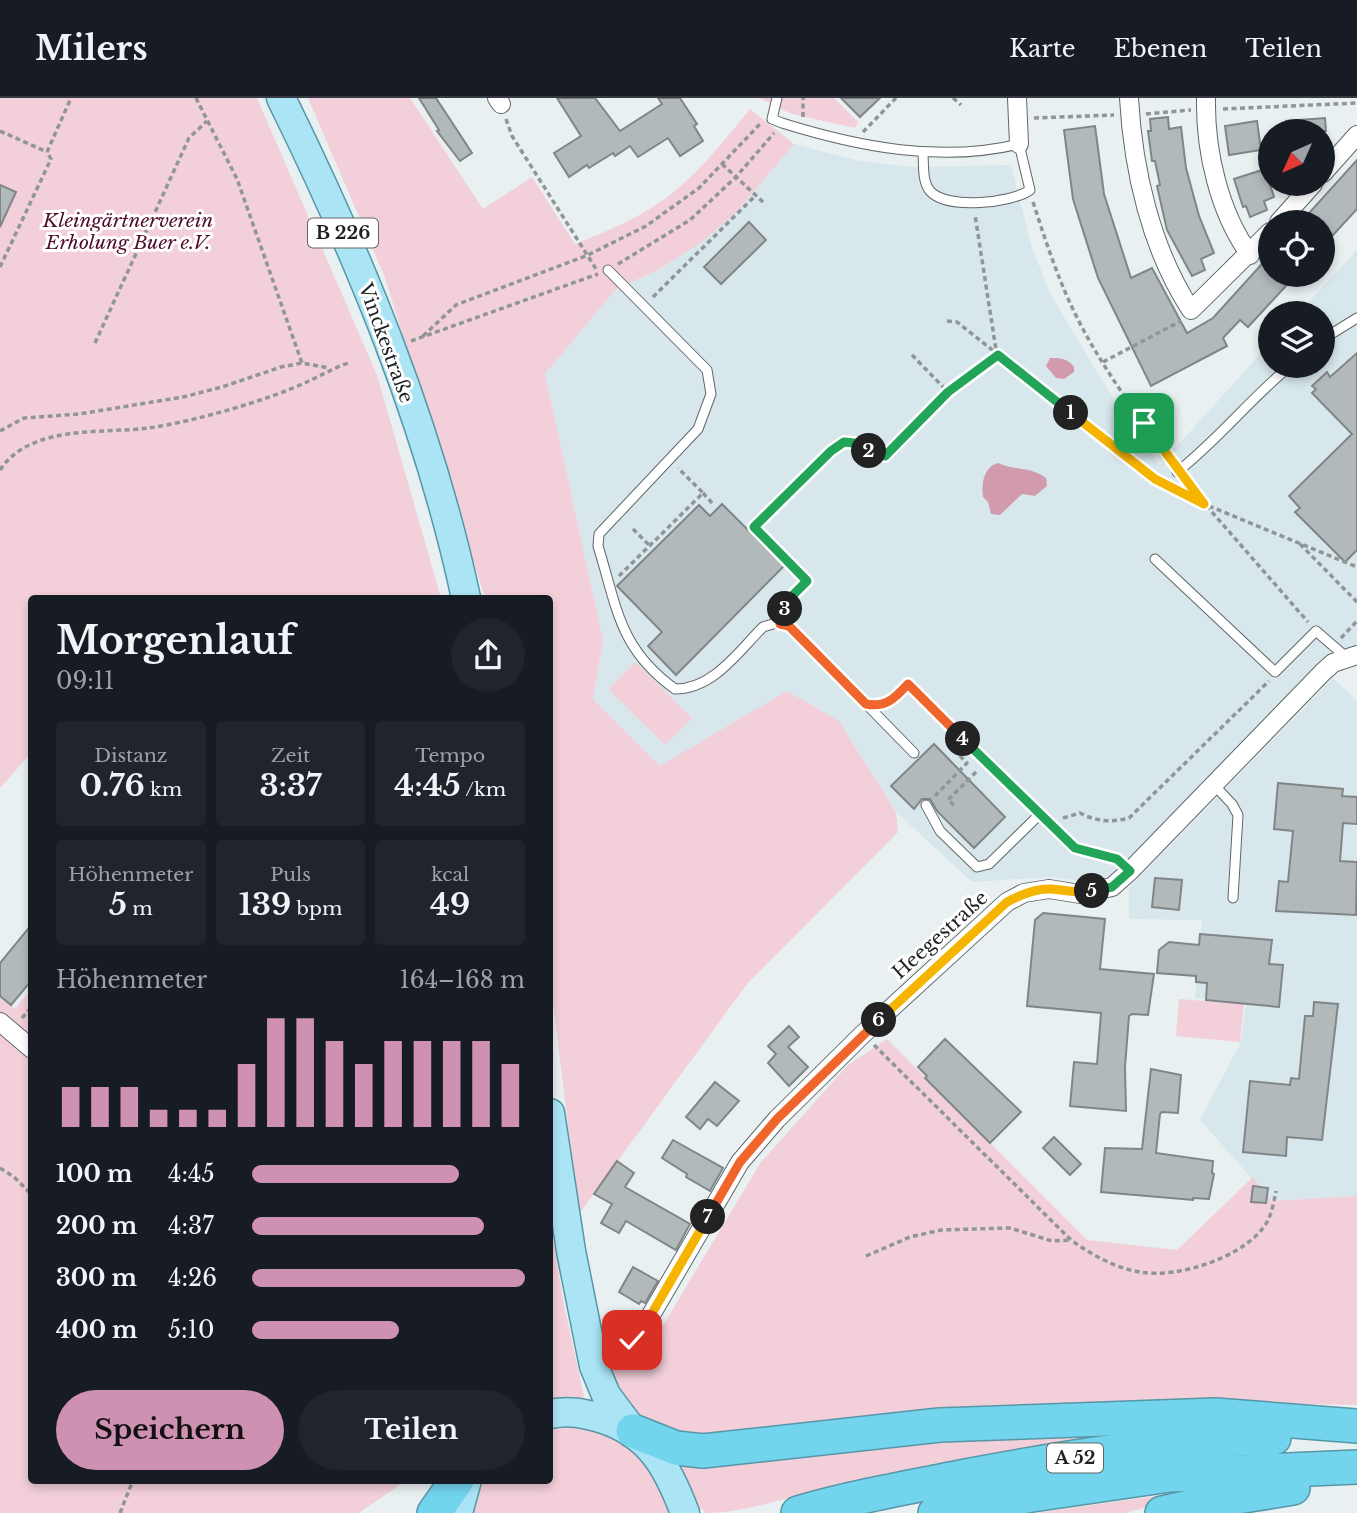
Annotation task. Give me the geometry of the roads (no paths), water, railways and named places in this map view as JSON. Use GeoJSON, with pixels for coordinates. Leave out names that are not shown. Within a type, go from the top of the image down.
{"type":"FeatureCollection","features":[{"type":"Feature","properties":{"kind":"highway"},"geometry":{"type":"LineString","coordinates":[[633,1431],[676,1448],[703,1451],[940,1425],[1215,1415],[1357,1426]]}},
{"type":"Feature","properties":{"kind":"highway","name":"A 52"},"geometry":{"type":"LineString","coordinates":[[798,1513],[890,1491],[1026,1465],[1158,1446],[1232,1439],[1357,1436]]}},
{"type":"Feature","properties":{"kind":"highway","name":"A 52"},"geometry":{"type":"LineString","coordinates":[[936,1513],[1032,1495],[1170,1475],[1357,1467]]}},
{"type":"Feature","properties":{"kind":"highway"},"geometry":{"type":"LineString","coordinates":[[1162,1513],[1225,1499],[1357,1477]]}},
{"type":"Feature","properties":{"kind":"highway"},"geometry":{"type":"LineString","coordinates":[[434,1513],[454,1484]]}},
{"type":"Feature","properties":{"kind":"main road","name":"Vinckestraße"},"geometry":{"type":"LineString","coordinates":[[281,98],[354,256],[398,370],[430,466],[465,595]]}},
{"type":"Feature","properties":{"kind":"main road"},"geometry":{"type":"LineString","coordinates":[[553,1133],[571,1251],[594,1366],[606,1395],[633,1431],[658,1457],[671,1479],[685,1513]]}},
{"type":"Feature","properties":{"kind":"main road"},"geometry":{"type":"LineString","coordinates":[[553,1414],[584,1413],[633,1431]]}},
{"type":"Feature","properties":{"kind":"main road"},"geometry":{"type":"LineString","coordinates":[[457,1513],[466,1484]]}},
{"type":"Feature","properties":{"kind":"street"},"geometry":{"type":"LineString","coordinates":[[1017,98],[1020,144]]}},
{"type":"Feature","properties":{"kind":"street"},"geometry":{"type":"LineString","coordinates":[[1206,104],[1213,166],[1222,201],[1235,234],[1250,255]]}},
{"type":"Feature","properties":{"kind":"street"},"geometry":{"type":"LineString","coordinates":[[1129,106],[1146,206],[1164,260],[1191,310],[1258,246]]}},
{"type":"Feature","properties":{"kind":"street"},"geometry":{"type":"LineString","coordinates":[[1335,160],[1357,135]]}},
{"type":"Feature","properties":{"kind":"street"},"geometry":{"type":"LineString","coordinates":[[1290,210],[1302,196]]}},
{"type":"Feature","properties":{"kind":"street","name":"Heegestraße"},"geometry":{"type":"LineString","coordinates":[[632,1340],[648,1320],[740,1162],[777,1119],[863,1034],[1007,902],[1024,893],[1049,888],[1080,894],[1112,887],[1323,672],[1345,653]]}},
{"type":"Feature","properties":{"kind":"street"},"geometry":{"type":"LineString","coordinates":[[0,1022],[28,1046]]}},
{"type":"Feature","properties":{"kind":"lane"},"geometry":{"type":"LineString","coordinates":[[777,98],[772,119],[854,141],[923,154],[994,150],[1020,144],[1030,190],[1014,199],[973,202],[946,200],[930,191],[925,181],[923,154]]}},
{"type":"Feature","properties":{"kind":"lane"},"geometry":{"type":"LineString","coordinates":[[608,270],[707,370],[711,394],[698,429],[599,534],[598,546],[629,643],[675,689],[690,689],[705,683],[763,627],[776,623],[789,626],[914,752]]}},
{"type":"Feature","properties":{"kind":"lane"},"geometry":{"type":"LineString","coordinates":[[1335,332],[1357,318]]}},
{"type":"Feature","properties":{"kind":"lane"},"geometry":{"type":"LineString","coordinates":[[1177,472],[1207,449],[1278,378]]}},
{"type":"Feature","properties":{"kind":"lane"},"geometry":{"type":"LineString","coordinates":[[1155,559],[1275,672],[1316,631],[1345,653]]}},
{"type":"Feature","properties":{"kind":"lane"},"geometry":{"type":"LineString","coordinates":[[866,704],[883,705],[892,701],[908,684],[1075,848],[1117,859],[1130,871]]}},
{"type":"Feature","properties":{"kind":"lane"},"geometry":{"type":"LineString","coordinates":[[1214,785],[1232,804],[1238,816],[1233,898]]}},
{"type":"Feature","properties":{"kind":"lane"},"geometry":{"type":"LineString","coordinates":[[926,805],[940,831],[978,867],[989,864],[1040,814]]}},
{"type":"Feature","properties":{"kind":"park label","name":"Kleingärtnerverein Erholung Buer e.V."},"geometry":{"type":"Point","coordinates":[128,231]}}]}
